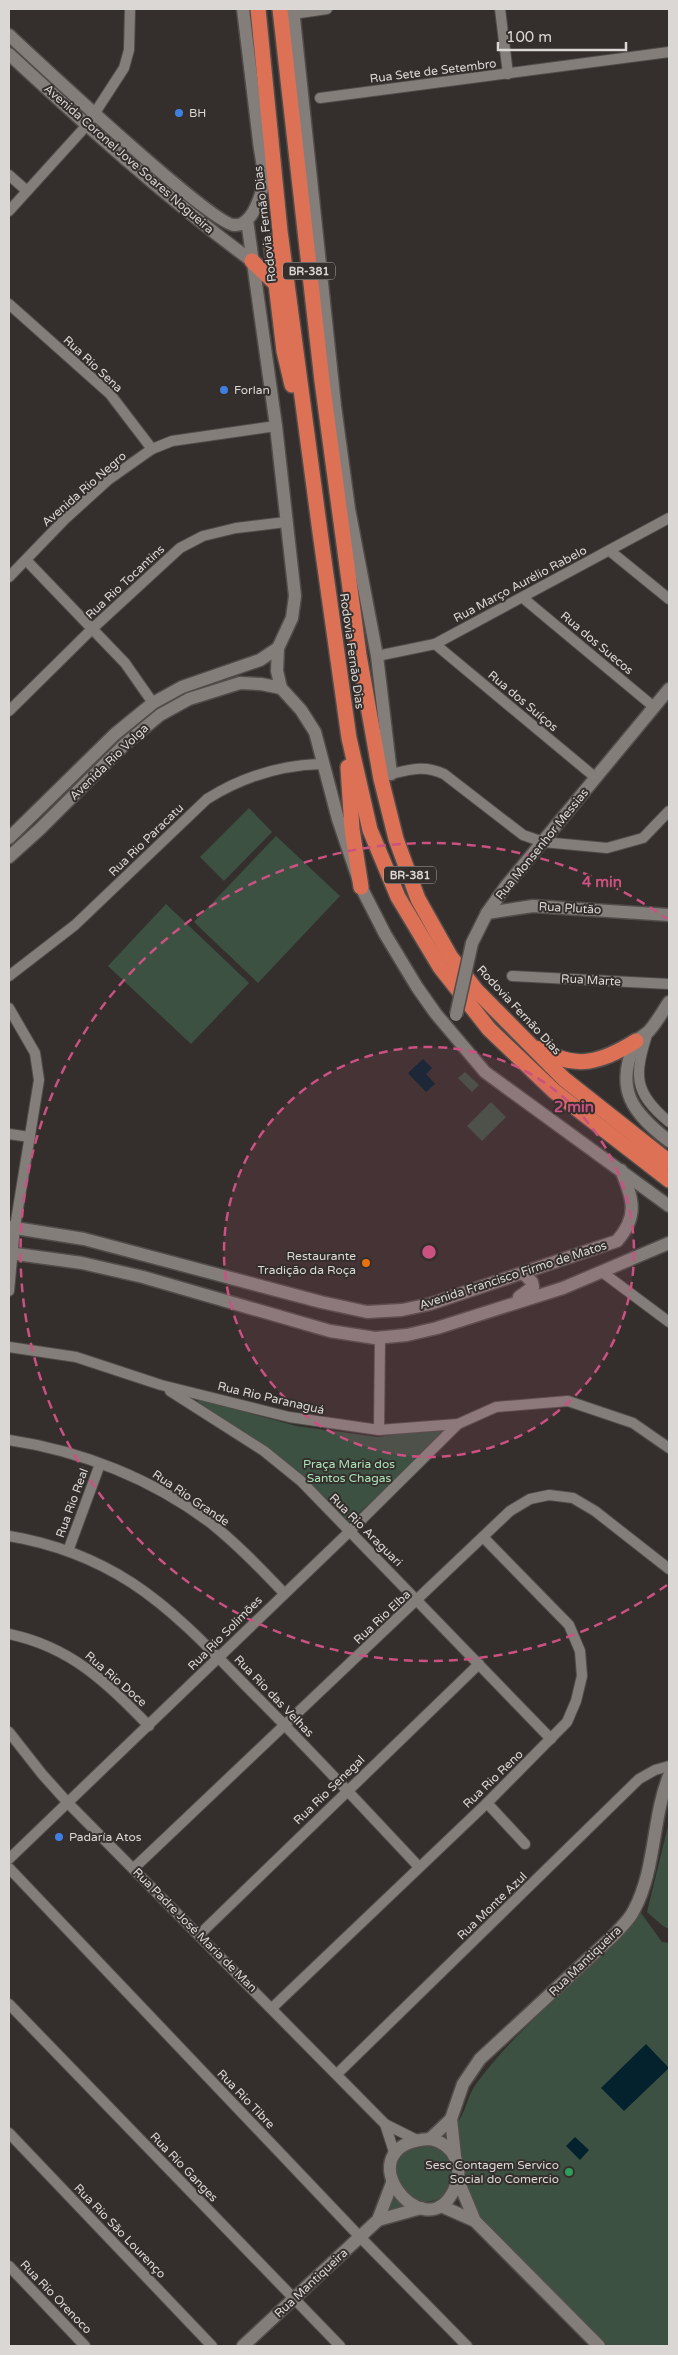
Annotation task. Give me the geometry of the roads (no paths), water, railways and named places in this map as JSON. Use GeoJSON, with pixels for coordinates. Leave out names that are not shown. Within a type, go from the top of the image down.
{"type":"FeatureCollection","features":[{"type":"Feature","properties":{"kind":"highway","name":"Rodovia Fernão Dias"},"geometry":{"type":"LineString","coordinates":[[258,9],[280,231],[310,456],[349,738],[370,830],[398,897],[440,967],[489,1029],[554,1091],[669,1180]]}},
{"type":"Feature","properties":{"kind":"highway","name":"Rodovia Fernão Dias"},"geometry":{"type":"LineString","coordinates":[[288,10],[322,381],[359,655],[381,779],[396,839],[418,899],[450,956],[476,990],[564,1079],[669,1162]]}},
{"type":"Feature","properties":{"kind":"highway","name":"BR-381"},"geometry":{"type":"LineString","coordinates":[[264,184],[284,351],[300,422],[310,456]]}},
{"type":"Feature","properties":{"kind":"highway"},"geometry":{"type":"LineString","coordinates":[[252,261],[276,284]]}},
{"type":"Feature","properties":{"kind":"highway"},"geometry":{"type":"LineString","coordinates":[[349,738],[348,759],[352,829],[361,887]]}},
{"type":"Feature","properties":{"kind":"highway"},"geometry":{"type":"LineString","coordinates":[[391,774],[396,839]]}},
{"type":"Feature","properties":{"kind":"highway"},"geometry":{"type":"LineString","coordinates":[[476,990],[482,993],[539,1047],[561,1060],[587,1063],[618,1052],[642,1037]]}},
{"type":"Feature","properties":{"kind":"highway"},"geometry":{"type":"LineString","coordinates":[[635,1136],[649,1141],[669,1156]]}},
{"type":"Feature","properties":{"kind":"street"},"geometry":{"type":"LineString","coordinates":[[9,212],[87,125],[124,68],[129,50],[130,9]]}},
{"type":"Feature","properties":{"kind":"street","name":"Rodovia Fernão Dias"},"geometry":{"type":"LineString","coordinates":[[243,9],[264,184],[256,205],[247,220],[276,426],[295,596],[292,618],[278,648],[277,671],[282,688],[301,710],[315,732],[322,764],[361,887],[385,934],[417,987],[485,1072],[620,1168],[669,1206]]}},
{"type":"Feature","properties":{"kind":"street"},"geometry":{"type":"LineString","coordinates":[[288,10],[327,9]]}},
{"type":"Feature","properties":{"kind":"street"},"geometry":{"type":"LineString","coordinates":[[500,9],[508,74]]}},
{"type":"Feature","properties":{"kind":"street","name":"Rodovia Fernão Dias"},"geometry":{"type":"LineString","coordinates":[[288,10],[335,406],[349,509],[377,656],[391,774]]}},
{"type":"Feature","properties":{"kind":"street","name":"Avenida Coronel Jove Soares Nogueira"},"geometry":{"type":"LineString","coordinates":[[9,35],[94,113],[225,224],[236,226],[247,220]]}},
{"type":"Feature","properties":{"kind":"street","name":"Rua Sete de Setembro"},"geometry":{"type":"LineString","coordinates":[[320,98],[669,52]]}},
{"type":"Feature","properties":{"kind":"street","name":"Avenida Coronel Jove Soares Nogueira"},"geometry":{"type":"LineString","coordinates":[[9,54],[87,125],[186,210],[252,261]]}},
{"type":"Feature","properties":{"kind":"street"},"geometry":{"type":"LineString","coordinates":[[47,89],[57,80]]}},
{"type":"Feature","properties":{"kind":"street"},"geometry":{"type":"LineString","coordinates":[[9,175],[26,191]]}},
{"type":"Feature","properties":{"kind":"street"},"geometry":{"type":"LineString","coordinates":[[186,210],[196,201]]}},
{"type":"Feature","properties":{"kind":"street","name":"Rua Rio Sena"},"geometry":{"type":"LineString","coordinates":[[9,304],[110,394],[152,449]]}},
{"type":"Feature","properties":{"kind":"street","name":"Avenida Rio Negro"},"geometry":{"type":"LineString","coordinates":[[10,573],[26,560],[65,519],[108,480],[152,449],[172,441],[276,426]]}},
{"type":"Feature","properties":{"kind":"street","name":"Rua Março Aurélio Rabelo"},"geometry":{"type":"LineString","coordinates":[[377,656],[435,644],[669,518]]}},
{"type":"Feature","properties":{"kind":"street","name":"Rua Rio Tocantins"},"geometry":{"type":"LineString","coordinates":[[9,711],[93,628],[180,548],[203,536],[236,528],[286,522]]}},
{"type":"Feature","properties":{"kind":"street"},"geometry":{"type":"LineString","coordinates":[[610,551],[669,599]]}},
{"type":"Feature","properties":{"kind":"street"},"geometry":{"type":"LineString","coordinates":[[26,560],[93,628],[125,664],[153,703]]}},
{"type":"Feature","properties":{"kind":"street","name":"Rua dos Suecos"},"geometry":{"type":"LineString","coordinates":[[523,598],[654,707]]}},
{"type":"Feature","properties":{"kind":"street","name":"Rua dos Suíços"},"geometry":{"type":"LineString","coordinates":[[435,644],[596,778]]}},
{"type":"Feature","properties":{"kind":"street","name":"Avenida Rio Volga"},"geometry":{"type":"LineString","coordinates":[[9,838],[116,734],[153,703],[182,687],[260,660],[278,648]]}},
{"type":"Feature","properties":{"kind":"street","name":"Avenida Rio Volga"},"geometry":{"type":"LineString","coordinates":[[9,857],[40,829],[125,744],[160,715],[189,700],[240,683],[282,688]]}},
{"type":"Feature","properties":{"kind":"street","name":"Rua Monsenhor Messias"},"geometry":{"type":"LineString","coordinates":[[465,1049],[456,1026],[456,1015],[472,943],[487,913],[506,886],[669,689]]}},
{"type":"Feature","properties":{"kind":"street","name":"Rua Rio Paracatu"},"geometry":{"type":"LineString","coordinates":[[9,976],[75,925],[207,799],[231,784],[262,774],[303,765],[322,764]]}},
{"type":"Feature","properties":{"kind":"street"},"geometry":{"type":"LineString","coordinates":[[391,774],[419,767],[433,768],[444,774],[524,835],[543,842],[607,848],[643,838],[669,810]]}},
{"type":"Feature","properties":{"kind":"street","name":"Rua Plutão"},"geometry":{"type":"LineString","coordinates":[[487,913],[533,906],[669,915]]}},
{"type":"Feature","properties":{"kind":"street","name":"Rua Plutão"},"geometry":{"type":"LineString","coordinates":[[653,914],[669,920]]}},
{"type":"Feature","properties":{"kind":"street","name":"Rua Marte"},"geometry":{"type":"LineString","coordinates":[[512,976],[669,984]]}},
{"type":"Feature","properties":{"kind":"street"},"geometry":{"type":"LineString","coordinates":[[669,1002],[642,1037],[627,1072],[627,1092],[636,1110],[669,1141]]}},
{"type":"Feature","properties":{"kind":"street"},"geometry":{"type":"LineString","coordinates":[[9,1008],[35,1053],[40,1080],[12,1227],[9,1291]]}},
{"type":"Feature","properties":{"kind":"street"},"geometry":{"type":"LineString","coordinates":[[642,1037],[638,1081],[654,1109],[669,1122]]}},
{"type":"Feature","properties":{"kind":"street"},"geometry":{"type":"LineString","coordinates":[[9,1134],[30,1137]]}},
{"type":"Feature","properties":{"kind":"street","name":"Avenida Francisco Firmo de Matos"},"geometry":{"type":"LineString","coordinates":[[12,1227],[84,1239],[320,1302],[367,1312],[402,1310],[430,1304],[617,1241],[628,1229],[632,1216],[630,1192],[620,1168]]}},
{"type":"Feature","properties":{"kind":"street","name":"Avenida Francisco Firmo de Matos"},"geometry":{"type":"LineString","coordinates":[[10,1253],[82,1263],[143,1277],[330,1331],[380,1337],[437,1328],[563,1288],[669,1243]]}},
{"type":"Feature","properties":{"kind":"street"},"geometry":{"type":"LineString","coordinates":[[143,1277],[150,1265],[152,1256]]}},
{"type":"Feature","properties":{"kind":"street"},"geometry":{"type":"LineString","coordinates":[[602,1272],[669,1322]]}},
{"type":"Feature","properties":{"kind":"street"},"geometry":{"type":"LineString","coordinates":[[501,1307],[528,1292],[533,1287],[532,1282],[523,1273]]}},
{"type":"Feature","properties":{"kind":"street"},"geometry":{"type":"LineString","coordinates":[[379,1430],[380,1337]]}},
{"type":"Feature","properties":{"kind":"street","name":"Rua Rio Paranaguá"},"geometry":{"type":"LineString","coordinates":[[9,1347],[76,1357],[161,1385],[289,1417],[379,1430],[458,1424],[496,1407],[537,1402],[568,1401],[633,1423],[669,1448]]}},
{"type":"Feature","properties":{"kind":"street","name":"Rua Rio Araguari"},"geometry":{"type":"LineString","coordinates":[[161,1385],[264,1452],[301,1481],[551,1740]]}},
{"type":"Feature","properties":{"kind":"street","name":"Rua Rio Solimões"},"geometry":{"type":"LineString","coordinates":[[9,1859],[149,1726],[458,1424]]}},
{"type":"Feature","properties":{"kind":"street"},"geometry":{"type":"LineString","coordinates":[[654,1438],[669,1437]]}},
{"type":"Feature","properties":{"kind":"street","name":"Rua Rio Grande"},"geometry":{"type":"LineString","coordinates":[[9,1440],[64,1450],[138,1478],[211,1524],[246,1553],[284,1593]]}},
{"type":"Feature","properties":{"kind":"street","name":"Rua Rio Real"},"geometry":{"type":"LineString","coordinates":[[68,1552],[100,1464]]}},
{"type":"Feature","properties":{"kind":"street","name":"Rua Rio Elba"},"geometry":{"type":"LineString","coordinates":[[134,1868],[284,1724],[418,1601],[510,1511],[530,1499],[549,1495],[573,1498],[595,1511],[669,1569]]}},
{"type":"Feature","properties":{"kind":"street","name":"Rua Rio das Velhas"},"geometry":{"type":"LineString","coordinates":[[9,1536],[68,1552],[131,1582],[161,1605],[218,1658],[284,1724],[419,1867]]}},
{"type":"Feature","properties":{"kind":"street","name":"Rua Rio Reno"},"geometry":{"type":"LineString","coordinates":[[272,2008],[487,1803],[567,1722],[576,1701],[582,1676],[580,1651],[569,1625],[483,1537]]}},
{"type":"Feature","properties":{"kind":"street","name":"Rua Rio Doce"},"geometry":{"type":"LineString","coordinates":[[9,1634],[30,1639],[64,1652],[114,1691],[149,1726]]}},
{"type":"Feature","properties":{"kind":"street","name":"Rua Rio Senegal"},"geometry":{"type":"LineString","coordinates":[[199,1935],[347,1789],[479,1664]]}},
{"type":"Feature","properties":{"kind":"street","name":"Rua Padre José Maria de Man"},"geometry":{"type":"LineString","coordinates":[[9,1732],[42,1774],[68,1802],[385,2124],[417,2140]]}},
{"type":"Feature","properties":{"kind":"street","name":"Rua Monte Azul"},"geometry":{"type":"LineString","coordinates":[[337,2074],[639,1779],[655,1770],[669,1766]]}},
{"type":"Feature","properties":{"kind":"street","name":"Rua Mantiqueira"},"geometry":{"type":"LineString","coordinates":[[455,2156],[451,2119],[463,2084],[480,2059],[615,1934],[633,1912],[646,1874],[662,1796],[669,1776]]}},
{"type":"Feature","properties":{"kind":"street"},"geometry":{"type":"LineString","coordinates":[[487,1803],[525,1844]]}},
{"type":"Feature","properties":{"kind":"street","name":"Rua Rio Tibre"},"geometry":{"type":"LineString","coordinates":[[9,1868],[360,2237],[467,2346]]}},
{"type":"Feature","properties":{"kind":"street","name":"Rua Rio Ganges"},"geometry":{"type":"LineString","coordinates":[[9,2004],[340,2346]]}},
{"type":"Feature","properties":{"kind":"street","name":"Rua Mantiqueira"},"geometry":{"type":"LineString","coordinates":[[430,2139],[451,2119]]}},
{"type":"Feature","properties":{"kind":"street","name":"Rua Padre José Maria de Man"},"geometry":{"type":"LineString","coordinates":[[385,2124],[395,2155]]}},
{"type":"Feature","properties":{"kind":"street","name":"Rua Rio São Lourenço"},"geometry":{"type":"LineString","coordinates":[[9,2133],[212,2346]]}},
{"type":"Feature","properties":{"kind":"street"},"geometry":{"type":"LineString","coordinates":[[474,2221],[458,2180],[455,2156],[447,2146],[430,2139],[408,2142],[395,2155],[392,2162],[392,2183],[399,2195],[406,2201],[422,2208],[441,2206],[474,2221],[599,2346]]}},
{"type":"Feature","properties":{"kind":"street"},"geometry":{"type":"LineString","coordinates":[[441,2206],[451,2196],[458,2180]]}},
{"type":"Feature","properties":{"kind":"street","name":"Rua Mantiqueira"},"geometry":{"type":"LineString","coordinates":[[243,2346],[378,2220],[392,2183]]}},
{"type":"Feature","properties":{"kind":"street","name":"Rua Mantiqueira"},"geometry":{"type":"LineString","coordinates":[[378,2220],[422,2208]]}},
{"type":"Feature","properties":{"kind":"street","name":"Rua Rio Orenoco"},"geometry":{"type":"LineString","coordinates":[[9,2266],[86,2346]]}},
{"type":"Feature","properties":{"kind":"water"},"geometry":{"type":"Polygon","coordinates":[[[423,1059],[432,1068],[426,1074],[435,1084],[426,1092],[408,1073],[423,1059]]]}},
{"type":"Feature","properties":{"kind":"water"},"geometry":{"type":"Polygon","coordinates":[[[646,2044],[669,2068],[624,2111],[601,2088],[646,2044]]]}},
{"type":"Feature","properties":{"kind":"water"},"geometry":{"type":"Polygon","coordinates":[[[575,2137],[589,2150],[580,2160],[566,2146],[575,2137]]]}},
{"type":"Feature","properties":{"kind":"place","name":"BH"},"geometry":{"type":"Point","coordinates":[179,113]}},
{"type":"Feature","properties":{"kind":"place","name":"Forlan"},"geometry":{"type":"Point","coordinates":[224,390]}},
{"type":"Feature","properties":{"kind":"place","name":"Restaurante Tradição da Roça"},"geometry":{"type":"Point","coordinates":[366,1263]}},
{"type":"Feature","properties":{"kind":"place","name":"Padaría Atos"},"geometry":{"type":"Point","coordinates":[59,1837]}},
{"type":"Feature","properties":{"kind":"place","name":"Sesc Contagem Servico Social do Comercio"},"geometry":{"type":"Point","coordinates":[569,2172]}},
{"type":"Feature","properties":{"kind":"park label","name":"Praça Maria dos Santos Chagas"},"geometry":{"type":"Point","coordinates":[349,1471]}}]}
